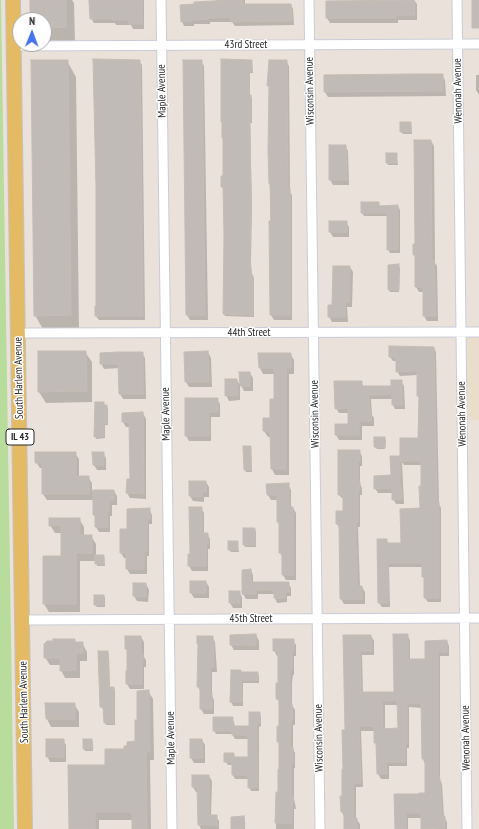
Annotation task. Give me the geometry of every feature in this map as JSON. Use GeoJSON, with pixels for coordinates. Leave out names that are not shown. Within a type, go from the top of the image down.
{"type":"FeatureCollection","features":[{"type":"Feature","properties":{"kind":"main road","name":"South Harlem Avenue"},"geometry":{"type":"LineString","coordinates":[[13,0],[13,12]]}},
{"type":"Feature","properties":{"kind":"main road","name":"South Harlem Avenue"},"geometry":{"type":"LineString","coordinates":[[14,52],[25,829]]}},
{"type":"Feature","properties":{"kind":"street","name":"Maple Avenue"},"geometry":{"type":"LineString","coordinates":[[161,0],[172,829]]}},
{"type":"Feature","properties":{"kind":"street","name":"Wisconsin Avenue"},"geometry":{"type":"LineString","coordinates":[[309,0],[320,829]]}},
{"type":"Feature","properties":{"kind":"street","name":"Wenonah Avenue"},"geometry":{"type":"LineString","coordinates":[[457,0],[467,829]]}},
{"type":"Feature","properties":{"kind":"street","name":"43rd Street"},"geometry":{"type":"LineString","coordinates":[[52,46],[479,44]]}},
{"type":"Feature","properties":{"kind":"street","name":"44th Street"},"geometry":{"type":"LineString","coordinates":[[19,334],[479,332]]}},
{"type":"Feature","properties":{"kind":"street","name":"45th Street"},"geometry":{"type":"LineString","coordinates":[[23,620],[479,618]]}},
{"type":"Feature","properties":{"kind":"shaded area"},"geometry":{"type":"Polygon","coordinates":[[[462,334],[479,334],[479,420],[463,420],[462,334]]]}},
{"type":"Feature","properties":{"kind":"green space"},"geometry":{"type":"Polygon","coordinates":[[[1,0],[14,829],[0,829],[1,0]]]}},
{"type":"Feature","properties":{"kind":"building"},"geometry":{"type":"Polygon","coordinates":[[[30,0],[66,0],[66,27],[52,28],[52,12],[30,12],[30,0]]]}},
{"type":"Feature","properties":{"kind":"building"},"geometry":{"type":"Polygon","coordinates":[[[89,0],[142,0],[142,24],[129,24],[129,20],[112,20],[112,18],[90,19],[89,0]]]}},
{"type":"Feature","properties":{"kind":"building"},"geometry":{"type":"Polygon","coordinates":[[[243,0],[243,4],[291,4],[292,21],[231,22],[231,17],[208,18],[181,22],[180,5],[194,4],[194,2],[243,0]]]}},
{"type":"Feature","properties":{"kind":"building"},"geometry":{"type":"Polygon","coordinates":[[[414,0],[415,15],[396,15],[396,18],[326,18],[326,1],[414,0]]]}},
{"type":"Feature","properties":{"kind":"building"},"geometry":{"type":"Polygon","coordinates":[[[472,0],[479,0],[479,28],[472,28],[472,0]]]}},
{"type":"Feature","properties":{"kind":"building"},"geometry":{"type":"Polygon","coordinates":[[[93,59],[140,60],[143,316],[95,316],[96,187],[93,59]]]}},
{"type":"Feature","properties":{"kind":"building"},"geometry":{"type":"Polygon","coordinates":[[[221,59],[252,60],[252,71],[249,71],[249,95],[251,95],[250,259],[251,275],[253,275],[253,315],[223,314],[224,236],[223,187],[221,187],[221,176],[223,176],[223,138],[221,122],[221,59]]]}},
{"type":"Feature","properties":{"kind":"building"},"geometry":{"type":"Polygon","coordinates":[[[31,60],[68,60],[71,315],[34,316],[31,60]]]}},
{"type":"Feature","properties":{"kind":"building"},"geometry":{"type":"Polygon","coordinates":[[[183,60],[202,60],[205,315],[186,315],[183,60]]]}},
{"type":"Feature","properties":{"kind":"building"},"geometry":{"type":"Polygon","coordinates":[[[269,60],[287,60],[288,188],[290,188],[290,315],[270,315],[269,221],[271,221],[268,151],[269,86],[267,86],[269,60]]]}},
{"type":"Feature","properties":{"kind":"building"},"geometry":{"type":"Polygon","coordinates":[[[443,74],[443,91],[324,92],[324,75],[443,74]]]}},
{"type":"Feature","properties":{"kind":"building"},"geometry":{"type":"Polygon","coordinates":[[[400,122],[411,122],[411,132],[400,132],[400,122]]]}},
{"type":"Feature","properties":{"kind":"building"},"geometry":{"type":"Polygon","coordinates":[[[414,140],[431,140],[432,260],[434,260],[436,316],[423,316],[423,287],[415,287],[415,255],[413,255],[413,244],[415,244],[414,140]]]}},
{"type":"Feature","properties":{"kind":"building"},"geometry":{"type":"Polygon","coordinates":[[[329,145],[346,145],[347,180],[329,180],[329,145]]]}},
{"type":"Feature","properties":{"kind":"building"},"geometry":{"type":"Polygon","coordinates":[[[386,153],[397,153],[397,163],[386,163],[386,153]]]}},
{"type":"Feature","properties":{"kind":"building"},"geometry":{"type":"Polygon","coordinates":[[[361,202],[379,202],[379,206],[398,205],[398,249],[387,250],[387,213],[361,213],[361,202]]]}},
{"type":"Feature","properties":{"kind":"building"},"geometry":{"type":"Polygon","coordinates":[[[329,221],[347,221],[347,232],[329,232],[329,221]]]}},
{"type":"Feature","properties":{"kind":"building"},"geometry":{"type":"Polygon","coordinates":[[[399,264],[399,290],[388,290],[388,265],[399,264]]]}},
{"type":"Feature","properties":{"kind":"building"},"geometry":{"type":"Polygon","coordinates":[[[333,266],[350,266],[349,302],[345,302],[345,317],[328,317],[328,305],[332,305],[333,266]]]}},
{"type":"Feature","properties":{"kind":"building"},"geometry":{"type":"Polygon","coordinates":[[[389,346],[434,347],[437,502],[439,502],[439,598],[424,598],[422,563],[388,563],[388,603],[378,603],[377,539],[387,539],[387,543],[401,543],[400,509],[420,508],[419,486],[421,486],[421,461],[400,461],[400,486],[402,499],[392,500],[392,488],[374,489],[374,476],[391,475],[390,456],[400,456],[400,438],[418,438],[419,396],[417,396],[417,371],[396,372],[396,357],[389,357],[389,346]]]}},
{"type":"Feature","properties":{"kind":"building"},"geometry":{"type":"Polygon","coordinates":[[[38,351],[86,351],[87,391],[38,392],[38,351]]]}},
{"type":"Feature","properties":{"kind":"building"},"geometry":{"type":"Polygon","coordinates":[[[208,351],[209,382],[185,382],[184,352],[208,351]]]}},
{"type":"Feature","properties":{"kind":"building"},"geometry":{"type":"Polygon","coordinates":[[[143,352],[143,394],[119,394],[118,364],[100,364],[100,353],[143,352]]]}},
{"type":"Feature","properties":{"kind":"building"},"geometry":{"type":"Polygon","coordinates":[[[258,353],[291,353],[291,368],[286,368],[286,469],[271,469],[270,431],[263,431],[263,418],[270,418],[270,399],[274,399],[274,368],[259,368],[258,353]]]}},
{"type":"Feature","properties":{"kind":"building"},"geometry":{"type":"Polygon","coordinates":[[[239,372],[250,372],[250,386],[240,386],[239,372]]]}},
{"type":"Feature","properties":{"kind":"building"},"geometry":{"type":"Polygon","coordinates":[[[225,379],[237,379],[238,395],[225,396],[225,379]]]}},
{"type":"Feature","properties":{"kind":"building"},"geometry":{"type":"Polygon","coordinates":[[[391,380],[402,380],[402,405],[392,405],[392,394],[369,395],[372,421],[359,421],[359,435],[335,435],[335,424],[348,424],[348,408],[335,409],[334,381],[362,381],[362,386],[391,386],[391,380]]]}},
{"type":"Feature","properties":{"kind":"building"},"geometry":{"type":"Polygon","coordinates":[[[185,398],[218,398],[218,412],[209,412],[209,436],[185,436],[185,398]]]}},
{"type":"Feature","properties":{"kind":"building"},"geometry":{"type":"Polygon","coordinates":[[[95,402],[104,402],[104,405],[107,405],[107,423],[104,423],[104,436],[94,437],[95,402]]]}},
{"type":"Feature","properties":{"kind":"building"},"geometry":{"type":"Polygon","coordinates":[[[143,412],[144,494],[126,493],[127,479],[130,479],[129,422],[122,422],[122,413],[143,412]]]}},
{"type":"Feature","properties":{"kind":"building"},"geometry":{"type":"Polygon","coordinates":[[[374,437],[385,437],[385,448],[374,447],[374,437]]]}},
{"type":"Feature","properties":{"kind":"building"},"geometry":{"type":"Polygon","coordinates":[[[243,446],[251,446],[251,470],[244,470],[243,446]]]}},
{"type":"Feature","properties":{"kind":"building"},"geometry":{"type":"Polygon","coordinates":[[[338,450],[360,450],[360,461],[358,461],[358,482],[360,482],[360,490],[358,490],[356,549],[357,586],[362,586],[362,599],[340,599],[339,524],[336,524],[336,511],[343,511],[343,495],[338,495],[338,450]]]}},
{"type":"Feature","properties":{"kind":"building"},"geometry":{"type":"Polygon","coordinates":[[[35,452],[76,452],[76,476],[89,476],[89,494],[42,494],[42,463],[35,463],[35,452]]]}},
{"type":"Feature","properties":{"kind":"building"},"geometry":{"type":"Polygon","coordinates":[[[92,452],[104,452],[104,465],[93,465],[92,452]]]}},
{"type":"Feature","properties":{"kind":"building"},"geometry":{"type":"Polygon","coordinates":[[[189,481],[206,481],[206,492],[202,492],[202,497],[189,496],[189,481]]]}},
{"type":"Feature","properties":{"kind":"building"},"geometry":{"type":"Polygon","coordinates":[[[289,483],[289,507],[293,507],[294,575],[282,575],[282,553],[279,553],[279,522],[277,522],[277,495],[267,495],[266,484],[289,483]]]}},
{"type":"Feature","properties":{"kind":"building"},"geometry":{"type":"Polygon","coordinates":[[[93,490],[114,490],[114,500],[109,500],[109,511],[107,511],[108,527],[95,527],[95,515],[93,515],[93,490]]]}},
{"type":"Feature","properties":{"kind":"building"},"geometry":{"type":"Polygon","coordinates":[[[189,507],[202,507],[202,533],[208,533],[208,544],[206,544],[206,566],[188,566],[188,554],[190,554],[189,507]]]}},
{"type":"Feature","properties":{"kind":"building"},"geometry":{"type":"Polygon","coordinates":[[[150,508],[150,519],[147,519],[147,551],[144,551],[144,569],[126,569],[126,553],[120,553],[120,529],[127,529],[127,509],[150,508]]]}},
{"type":"Feature","properties":{"kind":"building"},"geometry":{"type":"Polygon","coordinates":[[[49,518],[80,518],[80,535],[92,535],[92,553],[76,553],[76,604],[43,604],[43,556],[61,556],[61,525],[49,526],[49,518]]]}},
{"type":"Feature","properties":{"kind":"building"},"geometry":{"type":"Polygon","coordinates":[[[243,528],[255,528],[255,545],[243,545],[243,528]]]}},
{"type":"Feature","properties":{"kind":"building"},"geometry":{"type":"Polygon","coordinates":[[[228,541],[238,541],[238,550],[228,550],[228,541]]]}},
{"type":"Feature","properties":{"kind":"building"},"geometry":{"type":"Polygon","coordinates":[[[95,555],[104,555],[104,564],[95,564],[95,555]]]}},
{"type":"Feature","properties":{"kind":"building"},"geometry":{"type":"Polygon","coordinates":[[[251,569],[251,582],[289,582],[289,592],[285,592],[285,598],[274,598],[274,590],[256,590],[256,594],[242,594],[242,570],[251,569]]]}},
{"type":"Feature","properties":{"kind":"building"},"geometry":{"type":"Polygon","coordinates":[[[190,581],[206,581],[206,593],[190,593],[190,581]]]}},
{"type":"Feature","properties":{"kind":"building"},"geometry":{"type":"Polygon","coordinates":[[[133,583],[146,583],[146,597],[133,596],[133,583]]]}},
{"type":"Feature","properties":{"kind":"building"},"geometry":{"type":"Polygon","coordinates":[[[229,591],[240,591],[240,603],[229,603],[229,591]]]}},
{"type":"Feature","properties":{"kind":"building"},"geometry":{"type":"Polygon","coordinates":[[[94,595],[104,595],[104,605],[94,605],[94,595]]]}},
{"type":"Feature","properties":{"kind":"building"},"geometry":{"type":"Polygon","coordinates":[[[256,634],[256,645],[230,645],[230,635],[256,634]]]}},
{"type":"Feature","properties":{"kind":"building"},"geometry":{"type":"Polygon","coordinates":[[[393,634],[408,634],[408,659],[425,659],[425,641],[447,640],[447,652],[438,652],[438,776],[440,779],[442,816],[445,816],[445,828],[421,829],[421,813],[406,813],[406,829],[395,829],[394,794],[425,793],[425,759],[422,759],[421,703],[407,703],[407,744],[405,744],[405,762],[386,762],[387,774],[377,774],[374,726],[359,726],[361,783],[353,783],[354,818],[357,818],[357,829],[344,829],[344,812],[341,812],[340,796],[342,796],[343,769],[342,730],[345,730],[343,635],[371,635],[372,651],[360,651],[361,692],[394,692],[393,634]],[[397,700],[382,701],[383,729],[398,728],[397,700]]]}},
{"type":"Feature","properties":{"kind":"building"},"geometry":{"type":"Polygon","coordinates":[[[125,636],[141,636],[141,654],[143,654],[142,684],[126,684],[127,649],[125,649],[125,636]]]}},
{"type":"Feature","properties":{"kind":"building"},"geometry":{"type":"Polygon","coordinates":[[[197,636],[213,636],[214,667],[210,667],[210,693],[212,693],[212,709],[200,709],[200,687],[197,687],[197,636]]]}},
{"type":"Feature","properties":{"kind":"building"},"geometry":{"type":"Polygon","coordinates":[[[53,639],[75,639],[75,642],[83,642],[83,653],[76,653],[76,670],[60,671],[60,658],[44,658],[44,644],[47,641],[53,641],[53,639]]]}},
{"type":"Feature","properties":{"kind":"building"},"geometry":{"type":"Polygon","coordinates":[[[273,639],[294,639],[294,651],[292,651],[292,670],[290,670],[290,704],[292,704],[293,720],[291,720],[290,747],[293,747],[293,763],[291,763],[291,796],[293,796],[292,823],[275,823],[276,792],[278,792],[279,769],[279,742],[277,742],[277,726],[279,726],[279,699],[276,699],[276,683],[278,683],[278,651],[273,651],[273,639]]]}},
{"type":"Feature","properties":{"kind":"building"},"geometry":{"type":"Polygon","coordinates":[[[98,651],[108,651],[109,687],[114,687],[114,723],[104,723],[103,707],[100,707],[98,651]]]}},
{"type":"Feature","properties":{"kind":"building"},"geometry":{"type":"Polygon","coordinates":[[[231,670],[241,670],[241,672],[258,672],[258,680],[241,680],[242,702],[230,702],[231,670]]]}},
{"type":"Feature","properties":{"kind":"building"},"geometry":{"type":"Polygon","coordinates":[[[149,690],[150,752],[146,752],[147,829],[132,829],[132,812],[95,812],[95,829],[69,829],[68,765],[105,765],[105,749],[124,749],[124,746],[127,746],[127,742],[135,741],[137,691],[149,690]]]}},
{"type":"Feature","properties":{"kind":"building"},"geometry":{"type":"Polygon","coordinates":[[[45,703],[75,703],[75,719],[46,719],[45,703]]]}},
{"type":"Feature","properties":{"kind":"building"},"geometry":{"type":"Polygon","coordinates":[[[249,712],[260,712],[260,723],[257,723],[258,787],[248,788],[248,775],[232,775],[232,762],[224,762],[224,753],[234,753],[234,757],[248,757],[248,735],[232,735],[232,731],[213,731],[213,717],[233,717],[233,726],[249,726],[249,712]]]}},
{"type":"Feature","properties":{"kind":"building"},"geometry":{"type":"Polygon","coordinates":[[[46,739],[64,739],[64,757],[46,757],[46,739]]]}},
{"type":"Feature","properties":{"kind":"building"},"geometry":{"type":"Polygon","coordinates":[[[83,739],[92,739],[93,749],[83,749],[83,739]]]}},
{"type":"Feature","properties":{"kind":"building"},"geometry":{"type":"Polygon","coordinates":[[[190,739],[202,739],[203,758],[190,758],[190,739]]]}},
{"type":"Feature","properties":{"kind":"building"},"geometry":{"type":"Polygon","coordinates":[[[192,775],[209,775],[209,815],[217,815],[217,825],[198,825],[197,787],[192,787],[192,775]]]}},
{"type":"Feature","properties":{"kind":"building"},"geometry":{"type":"Polygon","coordinates":[[[244,816],[245,825],[243,826],[243,829],[231,829],[231,817],[244,816]]]}}]}
